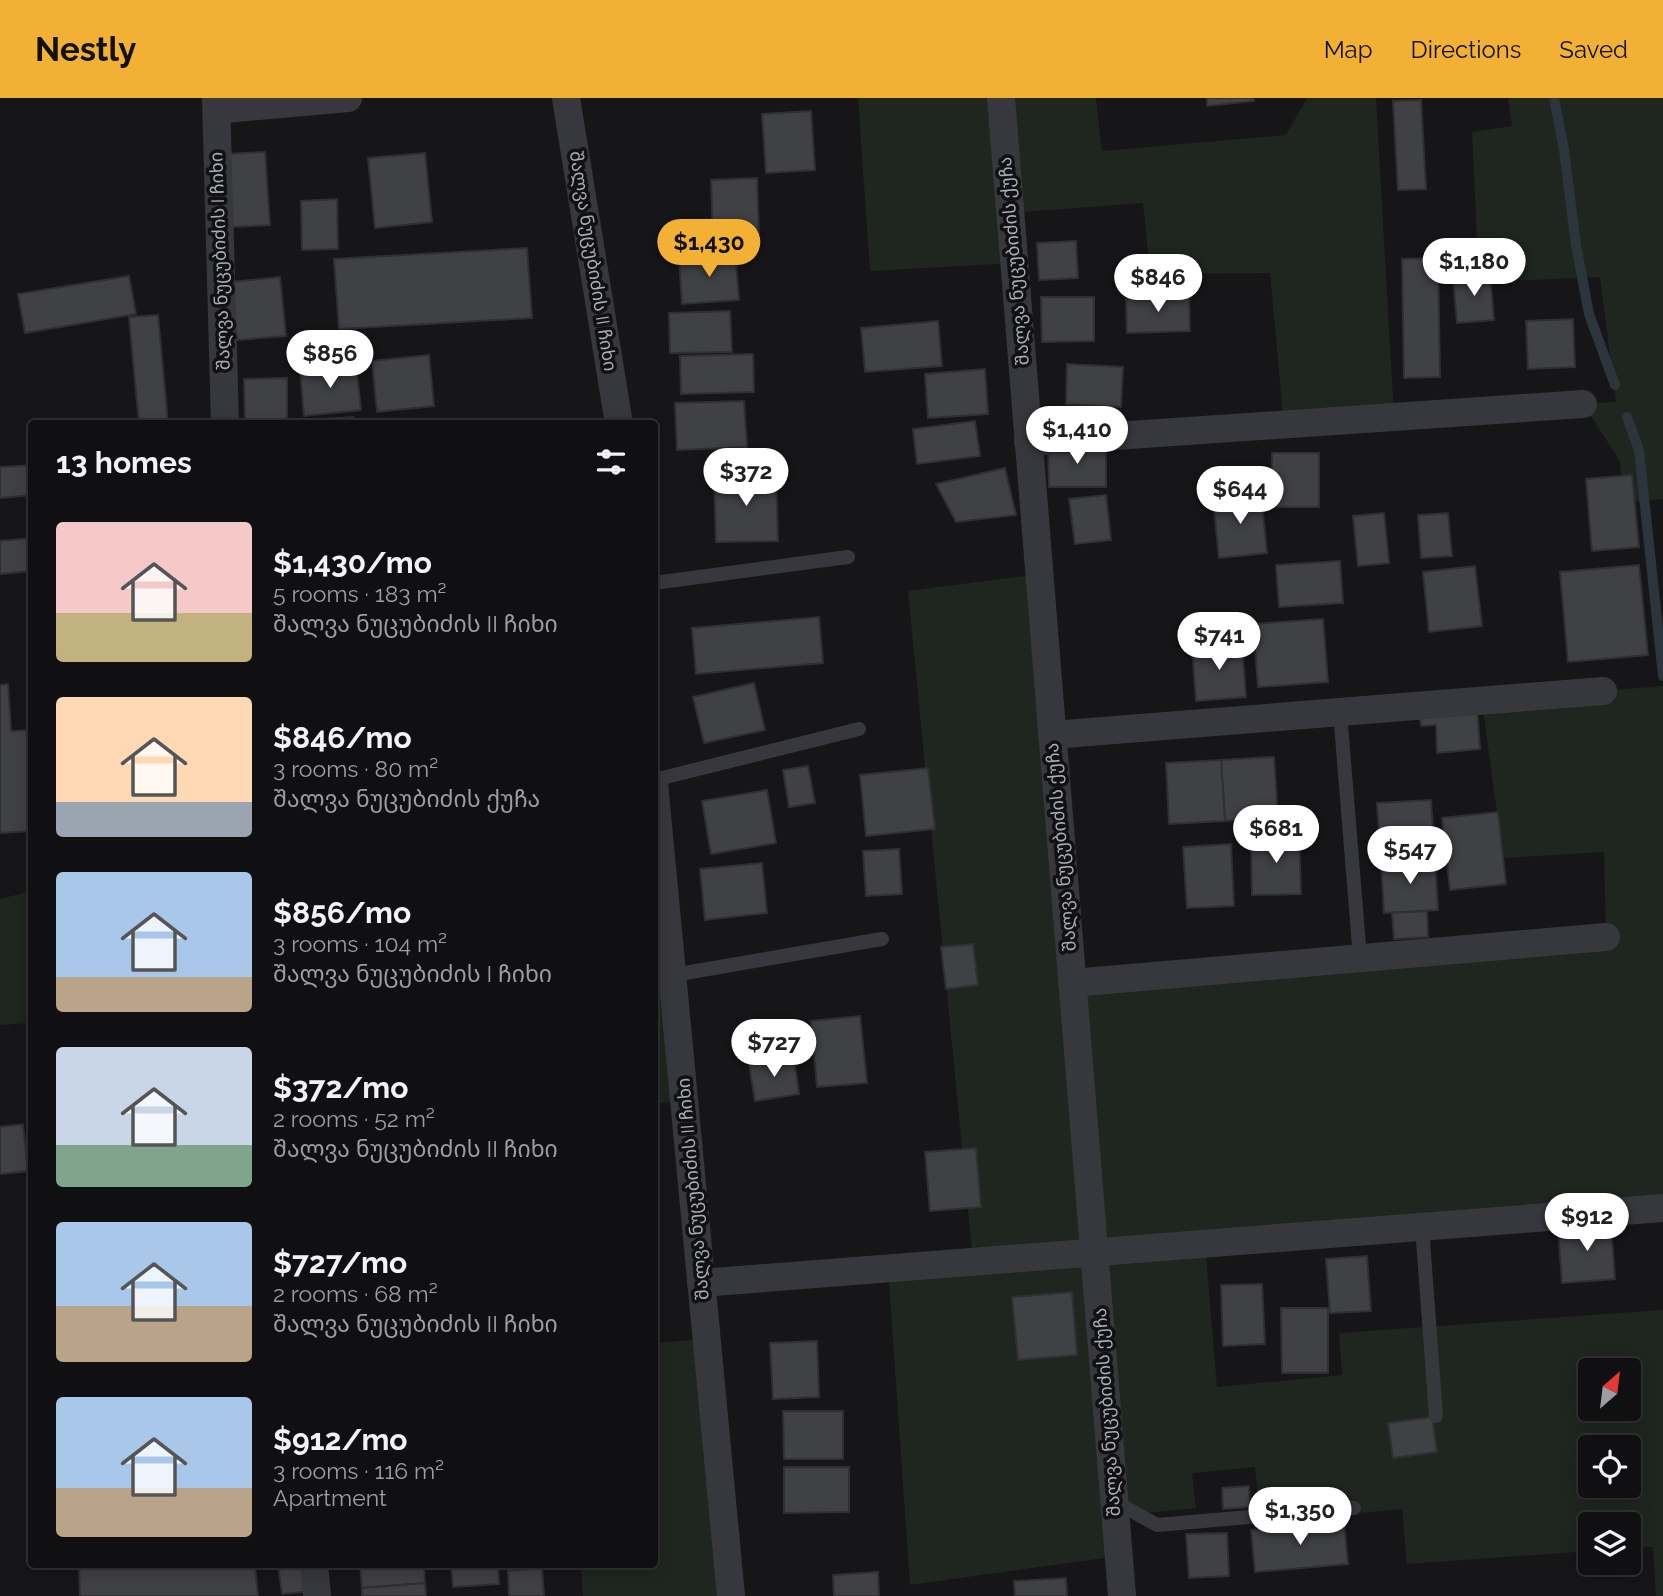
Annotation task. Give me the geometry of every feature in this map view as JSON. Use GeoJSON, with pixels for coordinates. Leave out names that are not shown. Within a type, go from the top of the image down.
{"type":"FeatureCollection","features":[{"type":"Feature","properties":{"kind":"street"},"geometry":{"type":"LineString","coordinates":[[221,101],[348,98]]}},
{"type":"Feature","properties":{"kind":"street","name":"შალვა ნუცუბიძის II ჩიხი"},"geometry":{"type":"LineString","coordinates":[[566,98],[618,420]]}},
{"type":"Feature","properties":{"kind":"street","name":"შალვა ნუცუბიძის ქუჩა"},"geometry":{"type":"LineString","coordinates":[[1001,98],[1122,1596]]}},
{"type":"Feature","properties":{"kind":"street","name":"შალვა ნუცუბიძის I ჩიხი"},"geometry":{"type":"LineString","coordinates":[[221,101],[225,420]]}},
{"type":"Feature","properties":{"kind":"street"},"geometry":{"type":"LineString","coordinates":[[1028,442],[1583,404]]}},
{"type":"Feature","properties":{"kind":"street"},"geometry":{"type":"LineString","coordinates":[[1052,735],[1604,691]]}},
{"type":"Feature","properties":{"kind":"street","name":"შალვა ნუცუბიძის II ჩიხი"},"geometry":{"type":"LineString","coordinates":[[658,822],[732,1596]]}},
{"type":"Feature","properties":{"kind":"street"},"geometry":{"type":"LineString","coordinates":[[1072,984],[1606,937]]}},
{"type":"Feature","properties":{"kind":"street"},"geometry":{"type":"LineString","coordinates":[[701,1283],[1663,1208]]}},
{"type":"Feature","properties":{"kind":"street"},"geometry":{"type":"LineString","coordinates":[[314,1568],[317,1596]]}},
{"type":"Feature","properties":{"kind":"lane"},"geometry":{"type":"LineString","coordinates":[[658,582],[848,556]]}},
{"type":"Feature","properties":{"kind":"lane"},"geometry":{"type":"LineString","coordinates":[[1340,712],[1360,958]]}},
{"type":"Feature","properties":{"kind":"lane"},"geometry":{"type":"LineString","coordinates":[[658,780],[859,729]]}},
{"type":"Feature","properties":{"kind":"lane"},"geometry":{"type":"LineString","coordinates":[[673,975],[882,939]]}},
{"type":"Feature","properties":{"kind":"lane"},"geometry":{"type":"LineString","coordinates":[[1423,1227],[1436,1416]]}},
{"type":"Feature","properties":{"kind":"lane"},"geometry":{"type":"LineString","coordinates":[[1114,1501],[1157,1525],[1354,1508]]}},
{"type":"Feature","properties":{"kind":"shaded area"},"geometry":{"type":"Polygon","coordinates":[[[858,98],[1096,98],[1102,151],[1286,135],[1307,98],[1376,98],[1394,417],[1284,425],[1270,273],[1150,274],[1143,203],[1010,213],[1014,263],[870,271],[858,98]]]}},
{"type":"Feature","properties":{"kind":"shaded area"},"geometry":{"type":"Polygon","coordinates":[[[1508,98],[1663,98],[1663,499],[1623,503],[1620,461],[1583,404],[1616,402],[1600,277],[1479,282],[1472,132],[1512,126],[1508,98]]]}},
{"type":"Feature","properties":{"kind":"shaded area"},"geometry":{"type":"Polygon","coordinates":[[[1039,574],[1072,983],[1606,937],[1604,852],[1503,858],[1482,701],[1663,686],[1663,1208],[1205,1244],[1217,1387],[1342,1375],[1339,1333],[1663,1310],[1663,1596],[1656,1596],[1653,1547],[1641,1548],[1641,1512],[1578,1512],[1578,1552],[1407,1564],[1402,1509],[1260,1522],[1255,1467],[1192,1473],[1196,1508],[1115,1516],[1119,1556],[910,1585],[888,1268],[973,1261],[908,591],[1039,574]]]}},
{"type":"Feature","properties":{"kind":"shaded area"},"geometry":{"type":"Polygon","coordinates":[[[28,892],[28,1023],[0,1025],[0,899],[28,892]]]}},
{"type":"Feature","properties":{"kind":"shaded area"},"geometry":{"type":"Polygon","coordinates":[[[673,975],[684,1100],[658,1104],[658,978],[673,975]]]}},
{"type":"Feature","properties":{"kind":"shaded area"},"geometry":{"type":"Polygon","coordinates":[[[707,1339],[731,1596],[583,1596],[581,1568],[658,1568],[658,1343],[707,1339]]]}},
{"type":"Feature","properties":{"kind":"building"},"geometry":{"type":"Polygon","coordinates":[[[1207,98],[1253,98],[1254,101],[1207,106],[1207,98]]]}},
{"type":"Feature","properties":{"kind":"building"},"geometry":{"type":"Polygon","coordinates":[[[1421,100],[1426,189],[1398,190],[1393,101],[1421,100]]]}},
{"type":"Feature","properties":{"kind":"building"},"geometry":{"type":"Polygon","coordinates":[[[811,111],[815,170],[766,173],[762,114],[811,111]]]}},
{"type":"Feature","properties":{"kind":"building"},"geometry":{"type":"Polygon","coordinates":[[[265,152],[270,225],[210,228],[205,155],[265,152]]]}},
{"type":"Feature","properties":{"kind":"building"},"geometry":{"type":"Polygon","coordinates":[[[425,153],[432,222],[375,228],[368,158],[425,153]]]}},
{"type":"Feature","properties":{"kind":"building"},"geometry":{"type":"Polygon","coordinates":[[[757,178],[759,235],[713,237],[711,180],[757,178]]]}},
{"type":"Feature","properties":{"kind":"building"},"geometry":{"type":"Polygon","coordinates":[[[337,199],[338,249],[302,250],[301,201],[337,199]]]}},
{"type":"Feature","properties":{"kind":"building"},"geometry":{"type":"Polygon","coordinates":[[[1076,241],[1078,278],[1039,280],[1037,243],[1076,241]]]}},
{"type":"Feature","properties":{"kind":"building"},"geometry":{"type":"Polygon","coordinates":[[[527,248],[532,318],[339,329],[334,259],[527,248]]]}},
{"type":"Feature","properties":{"kind":"building"},"geometry":{"type":"Polygon","coordinates":[[[735,253],[739,300],[682,304],[679,258],[735,253]]]}},
{"type":"Feature","properties":{"kind":"building"},"geometry":{"type":"Polygon","coordinates":[[[1438,258],[1440,377],[1404,378],[1402,259],[1438,258]]]}},
{"type":"Feature","properties":{"kind":"building"},"geometry":{"type":"Polygon","coordinates":[[[1490,274],[1494,320],[1457,323],[1453,277],[1490,274]]]}},
{"type":"Feature","properties":{"kind":"building"},"geometry":{"type":"Polygon","coordinates":[[[129,276],[136,314],[25,333],[18,294],[129,276]]]}},
{"type":"Feature","properties":{"kind":"building"},"geometry":{"type":"Polygon","coordinates":[[[280,277],[286,336],[237,340],[231,282],[280,277]]]}},
{"type":"Feature","properties":{"kind":"building"},"geometry":{"type":"Polygon","coordinates":[[[1189,296],[1190,331],[1127,333],[1126,298],[1189,296]]]}},
{"type":"Feature","properties":{"kind":"building"},"geometry":{"type":"Polygon","coordinates":[[[1041,297],[1094,297],[1094,341],[1042,342],[1041,297]]]}},
{"type":"Feature","properties":{"kind":"building"},"geometry":{"type":"Polygon","coordinates":[[[730,311],[732,352],[670,353],[669,313],[730,311]]]}},
{"type":"Feature","properties":{"kind":"building"},"geometry":{"type":"Polygon","coordinates":[[[158,315],[168,420],[139,420],[129,317],[158,315]]]}},
{"type":"Feature","properties":{"kind":"building"},"geometry":{"type":"Polygon","coordinates":[[[1573,319],[1575,367],[1528,369],[1526,321],[1573,319]]]}},
{"type":"Feature","properties":{"kind":"building"},"geometry":{"type":"Polygon","coordinates":[[[938,321],[942,366],[865,372],[861,328],[938,321]]]}},
{"type":"Feature","properties":{"kind":"building"},"geometry":{"type":"Polygon","coordinates":[[[753,354],[754,392],[681,394],[680,356],[753,354]]]}},
{"type":"Feature","properties":{"kind":"building"},"geometry":{"type":"Polygon","coordinates":[[[429,355],[434,406],[377,412],[372,361],[429,355]]]}},
{"type":"Feature","properties":{"kind":"building"},"geometry":{"type":"Polygon","coordinates":[[[356,364],[361,410],[304,416],[300,370],[356,364]]]}},
{"type":"Feature","properties":{"kind":"building"},"geometry":{"type":"Polygon","coordinates":[[[1067,364],[1123,367],[1121,407],[1066,404],[1067,364]]]}},
{"type":"Feature","properties":{"kind":"building"},"geometry":{"type":"Polygon","coordinates":[[[985,369],[988,414],[928,418],[925,374],[985,369]]]}},
{"type":"Feature","properties":{"kind":"building"},"geometry":{"type":"Polygon","coordinates":[[[287,378],[287,420],[245,420],[244,379],[287,378]]]}},
{"type":"Feature","properties":{"kind":"building"},"geometry":{"type":"Polygon","coordinates":[[[744,401],[747,447],[677,450],[675,403],[744,401]]]}},
{"type":"Feature","properties":{"kind":"building"},"geometry":{"type":"Polygon","coordinates":[[[354,417],[354,420],[304,420],[354,417]]]}},
{"type":"Feature","properties":{"kind":"building"},"geometry":{"type":"Polygon","coordinates":[[[975,421],[980,456],[917,464],[913,429],[975,421]]]}},
{"type":"Feature","properties":{"kind":"building"},"geometry":{"type":"Polygon","coordinates":[[[1048,445],[1106,445],[1106,487],[1049,487],[1048,445]]]}},
{"type":"Feature","properties":{"kind":"building"},"geometry":{"type":"Polygon","coordinates":[[[1272,453],[1319,453],[1319,507],[1271,507],[1272,453]]]}},
{"type":"Feature","properties":{"kind":"building"},"geometry":{"type":"Polygon","coordinates":[[[28,465],[28,495],[0,498],[0,467],[28,465]]]}},
{"type":"Feature","properties":{"kind":"building"},"geometry":{"type":"Polygon","coordinates":[[[1005,468],[1016,515],[956,522],[936,484],[1005,468]]]}},
{"type":"Feature","properties":{"kind":"building"},"geometry":{"type":"Polygon","coordinates":[[[776,475],[778,541],[716,542],[714,476],[776,475]]]}},
{"type":"Feature","properties":{"kind":"building"},"geometry":{"type":"Polygon","coordinates":[[[1632,475],[1639,547],[1592,551],[1586,479],[1632,475]]]}},
{"type":"Feature","properties":{"kind":"building"},"geometry":{"type":"Polygon","coordinates":[[[1261,494],[1267,553],[1219,558],[1213,499],[1261,494]]]}},
{"type":"Feature","properties":{"kind":"building"},"geometry":{"type":"Polygon","coordinates":[[[1106,495],[1111,540],[1075,544],[1069,499],[1106,495]]]}},
{"type":"Feature","properties":{"kind":"building"},"geometry":{"type":"Polygon","coordinates":[[[1384,513],[1389,563],[1358,566],[1353,516],[1384,513]]]}},
{"type":"Feature","properties":{"kind":"building"},"geometry":{"type":"Polygon","coordinates":[[[1448,513],[1452,556],[1421,558],[1418,515],[1448,513]]]}},
{"type":"Feature","properties":{"kind":"building"},"geometry":{"type":"Polygon","coordinates":[[[28,538],[28,571],[0,574],[0,541],[28,538]]]}},
{"type":"Feature","properties":{"kind":"building"},"geometry":{"type":"Polygon","coordinates":[[[1340,561],[1343,603],[1279,607],[1276,565],[1340,561]]]}},
{"type":"Feature","properties":{"kind":"building"},"geometry":{"type":"Polygon","coordinates":[[[1639,565],[1648,655],[1568,662],[1560,572],[1639,565]]]}},
{"type":"Feature","properties":{"kind":"building"},"geometry":{"type":"Polygon","coordinates":[[[1475,566],[1482,626],[1429,632],[1423,572],[1475,566]]]}},
{"type":"Feature","properties":{"kind":"building"},"geometry":{"type":"Polygon","coordinates":[[[819,617],[823,663],[696,674],[692,628],[819,617]]]}},
{"type":"Feature","properties":{"kind":"building"},"geometry":{"type":"Polygon","coordinates":[[[1323,619],[1328,682],[1258,687],[1253,624],[1323,619]]]}},
{"type":"Feature","properties":{"kind":"building"},"geometry":{"type":"Polygon","coordinates":[[[1242,644],[1246,697],[1196,701],[1192,647],[1242,644]]]}},
{"type":"Feature","properties":{"kind":"building"},"geometry":{"type":"Polygon","coordinates":[[[754,683],[765,730],[704,743],[693,697],[754,683]]]}},
{"type":"Feature","properties":{"kind":"building"},"geometry":{"type":"Polygon","coordinates":[[[8,684],[11,731],[28,730],[28,831],[0,833],[0,685],[8,684]]]}},
{"type":"Feature","properties":{"kind":"building"},"geometry":{"type":"Polygon","coordinates":[[[1477,706],[1480,749],[1437,753],[1436,725],[1421,726],[1419,710],[1477,706]]]}},
{"type":"Feature","properties":{"kind":"building"},"geometry":{"type":"Polygon","coordinates":[[[1274,757],[1278,818],[1225,821],[1221,760],[1274,757]]]}},
{"type":"Feature","properties":{"kind":"building"},"geometry":{"type":"Polygon","coordinates":[[[1221,760],[1225,821],[1169,824],[1166,763],[1221,760]]]}},
{"type":"Feature","properties":{"kind":"building"},"geometry":{"type":"Polygon","coordinates":[[[808,766],[815,803],[789,807],[783,770],[808,766]]]}},
{"type":"Feature","properties":{"kind":"building"},"geometry":{"type":"Polygon","coordinates":[[[928,768],[935,829],[866,836],[860,775],[928,768]]]}},
{"type":"Feature","properties":{"kind":"building"},"geometry":{"type":"Polygon","coordinates":[[[767,790],[776,843],[711,854],[702,801],[767,790]]]}},
{"type":"Feature","properties":{"kind":"building"},"geometry":{"type":"Polygon","coordinates":[[[1431,800],[1435,859],[1381,862],[1377,803],[1431,800]]]}},
{"type":"Feature","properties":{"kind":"building"},"geometry":{"type":"Polygon","coordinates":[[[1498,812],[1506,884],[1450,890],[1442,818],[1498,812]]]}},
{"type":"Feature","properties":{"kind":"building"},"geometry":{"type":"Polygon","coordinates":[[[1299,834],[1301,894],[1252,895],[1251,835],[1299,834]]]}},
{"type":"Feature","properties":{"kind":"building"},"geometry":{"type":"Polygon","coordinates":[[[1231,844],[1234,906],[1187,908],[1183,847],[1231,844]]]}},
{"type":"Feature","properties":{"kind":"building"},"geometry":{"type":"Polygon","coordinates":[[[899,849],[902,894],[866,896],[863,851],[899,849]]]}},
{"type":"Feature","properties":{"kind":"building"},"geometry":{"type":"Polygon","coordinates":[[[1435,859],[1438,910],[1384,913],[1381,862],[1435,859]]]}},
{"type":"Feature","properties":{"kind":"building"},"geometry":{"type":"Polygon","coordinates":[[[762,863],[767,913],[705,920],[700,869],[762,863]]]}},
{"type":"Feature","properties":{"kind":"building"},"geometry":{"type":"Polygon","coordinates":[[[1427,911],[1428,937],[1394,939],[1392,913],[1427,911]]]}},
{"type":"Feature","properties":{"kind":"building"},"geometry":{"type":"Polygon","coordinates":[[[973,944],[978,985],[946,989],[941,947],[973,944]]]}},
{"type":"Feature","properties":{"kind":"building"},"geometry":{"type":"Polygon","coordinates":[[[860,1016],[867,1083],[817,1087],[811,1021],[860,1016]]]}},
{"type":"Feature","properties":{"kind":"building"},"geometry":{"type":"Polygon","coordinates":[[[794,1058],[799,1094],[755,1101],[749,1064],[794,1058]]]}},
{"type":"Feature","properties":{"kind":"building"},"geometry":{"type":"Polygon","coordinates":[[[23,1124],[28,1171],[0,1174],[0,1127],[23,1124]]]}},
{"type":"Feature","properties":{"kind":"building"},"geometry":{"type":"Polygon","coordinates":[[[976,1148],[981,1207],[930,1211],[925,1152],[976,1148]]]}},
{"type":"Feature","properties":{"kind":"building"},"geometry":{"type":"Polygon","coordinates":[[[1611,1223],[1615,1279],[1562,1283],[1558,1227],[1611,1223]]]}},
{"type":"Feature","properties":{"kind":"building"},"geometry":{"type":"Polygon","coordinates":[[[1367,1256],[1371,1311],[1330,1313],[1326,1259],[1367,1256]]]}},
{"type":"Feature","properties":{"kind":"building"},"geometry":{"type":"Polygon","coordinates":[[[1262,1284],[1265,1344],[1223,1346],[1221,1285],[1262,1284]]]}},
{"type":"Feature","properties":{"kind":"building"},"geometry":{"type":"Polygon","coordinates":[[[1072,1292],[1077,1355],[1018,1360],[1012,1297],[1072,1292]]]}},
{"type":"Feature","properties":{"kind":"building"},"geometry":{"type":"Polygon","coordinates":[[[1281,1308],[1328,1308],[1328,1373],[1282,1373],[1281,1308]]]}},
{"type":"Feature","properties":{"kind":"building"},"geometry":{"type":"Polygon","coordinates":[[[817,1341],[819,1397],[773,1399],[770,1343],[817,1341]]]}},
{"type":"Feature","properties":{"kind":"building"},"geometry":{"type":"Polygon","coordinates":[[[783,1411],[843,1411],[843,1459],[784,1459],[783,1411]]]}},
{"type":"Feature","properties":{"kind":"building"},"geometry":{"type":"Polygon","coordinates":[[[1432,1417],[1437,1452],[1393,1458],[1388,1423],[1432,1417]]]}},
{"type":"Feature","properties":{"kind":"building"},"geometry":{"type":"Polygon","coordinates":[[[784,1467],[849,1467],[849,1512],[784,1513],[784,1467]]]}},
{"type":"Feature","properties":{"kind":"building"},"geometry":{"type":"Polygon","coordinates":[[[1249,1486],[1250,1507],[1223,1509],[1222,1488],[1249,1486]]]}},
{"type":"Feature","properties":{"kind":"building"},"geometry":{"type":"Polygon","coordinates":[[[1344,1522],[1348,1564],[1255,1572],[1251,1530],[1344,1522]]]}},
{"type":"Feature","properties":{"kind":"building"},"geometry":{"type":"Polygon","coordinates":[[[1227,1533],[1229,1576],[1189,1578],[1186,1534],[1227,1533]]]}},
{"type":"Feature","properties":{"kind":"building"},"geometry":{"type":"Polygon","coordinates":[[[79,1568],[255,1568],[258,1596],[80,1596],[79,1568]]]}},
{"type":"Feature","properties":{"kind":"building"},"geometry":{"type":"Polygon","coordinates":[[[279,1568],[308,1568],[311,1591],[282,1594],[279,1568]]]}},
{"type":"Feature","properties":{"kind":"building"},"geometry":{"type":"Polygon","coordinates":[[[360,1568],[424,1568],[425,1583],[362,1588],[360,1568]]]}},
{"type":"Feature","properties":{"kind":"building"},"geometry":{"type":"Polygon","coordinates":[[[451,1568],[498,1568],[499,1584],[453,1587],[451,1568]]]}},
{"type":"Feature","properties":{"kind":"building"},"geometry":{"type":"Polygon","coordinates":[[[542,1568],[544,1596],[509,1596],[508,1571],[542,1568]]]}},
{"type":"Feature","properties":{"kind":"building"},"geometry":{"type":"Polygon","coordinates":[[[878,1572],[879,1596],[834,1596],[833,1575],[878,1572]]]}},
{"type":"Feature","properties":{"kind":"building"},"geometry":{"type":"Polygon","coordinates":[[[1066,1578],[1067,1596],[1015,1596],[1014,1581],[1066,1578]]]}},
{"type":"Feature","properties":{"kind":"building"},"geometry":{"type":"Polygon","coordinates":[[[425,1583],[426,1596],[362,1596],[362,1588],[425,1583]]]}},
{"type":"Feature","properties":{"kind":"waterway"},"geometry":{"type":"LineString","coordinates":[[1554,98],[1589,314],[1615,385]]}},
{"type":"Feature","properties":{"kind":"waterway"},"geometry":{"type":"LineString","coordinates":[[1627,417],[1639,450],[1663,676]]}}]}
